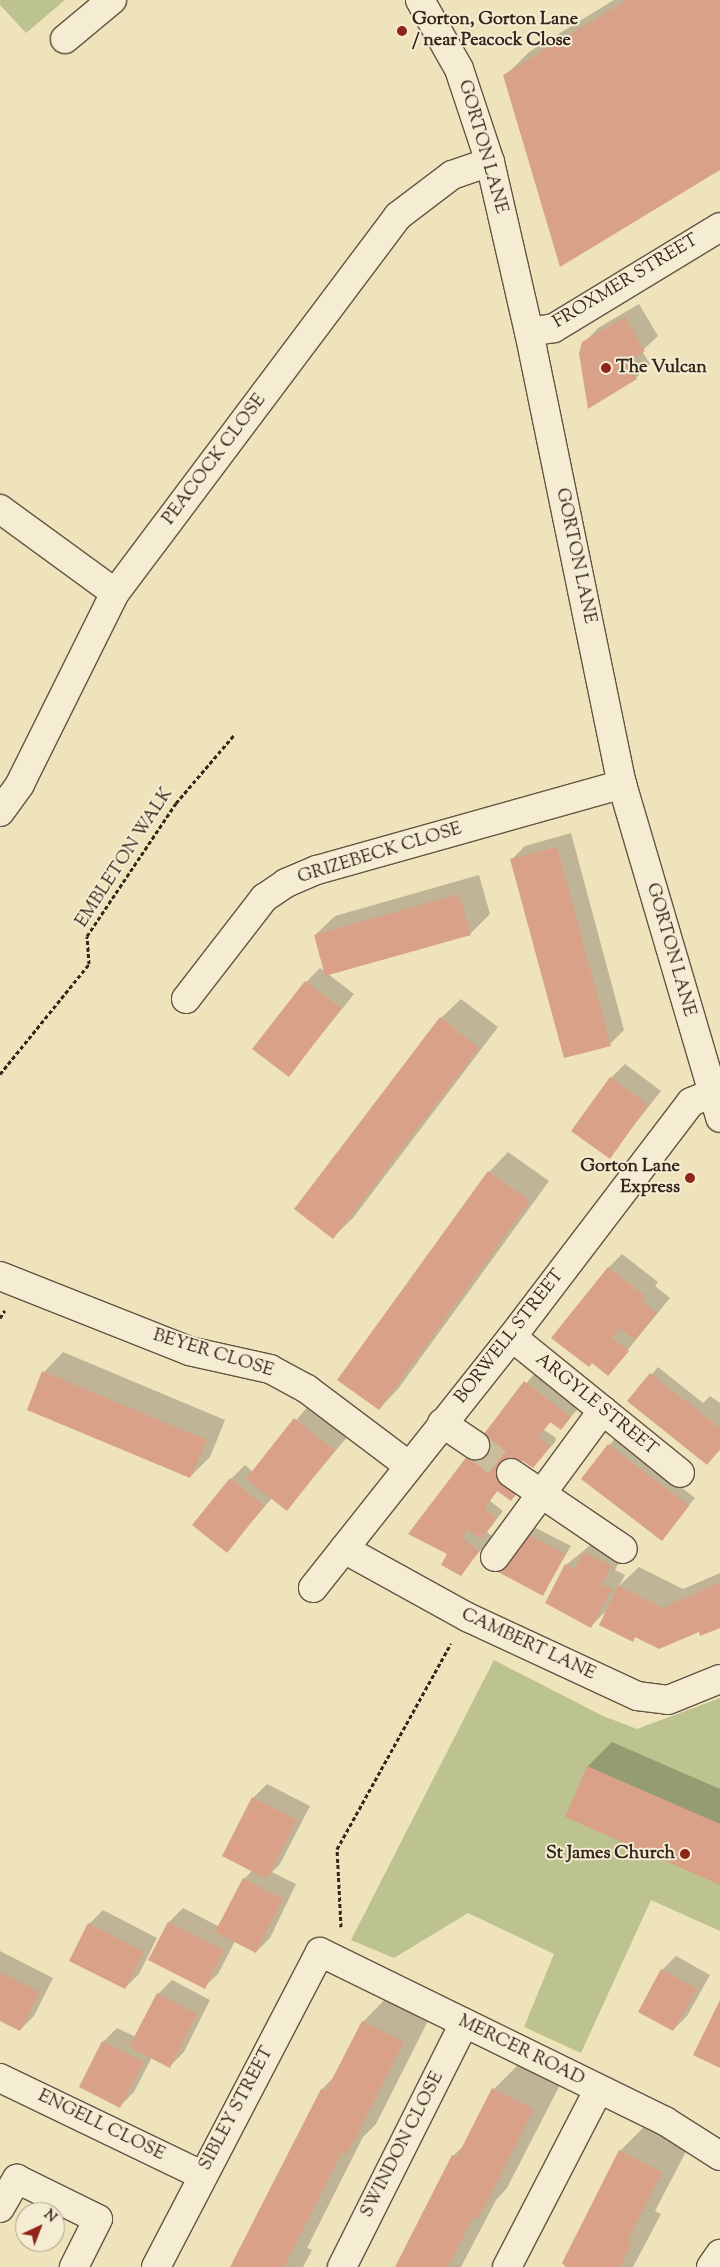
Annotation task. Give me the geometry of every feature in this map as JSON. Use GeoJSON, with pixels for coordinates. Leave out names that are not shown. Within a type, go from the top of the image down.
{"type":"FeatureCollection","features":[{"type":"Feature","properties":{"kind":"street"},"geometry":{"type":"LineString","coordinates":[[65,40],[112,0]]}},
{"type":"Feature","properties":{"kind":"street","name":"GORTON LANE"},"geometry":{"type":"LineString","coordinates":[[420,0],[458,69],[490,162],[529,332],[622,784],[715,1106]]}},
{"type":"Feature","properties":{"kind":"street","name":"PEACOCK CLOSE"},"geometry":{"type":"LineString","coordinates":[[0,812],[20,784],[115,593],[398,216],[452,174],[490,162]]}},
{"type":"Feature","properties":{"kind":"street","name":"FROXMER STREET"},"geometry":{"type":"LineString","coordinates":[[529,332],[554,328],[720,226]]}},
{"type":"Feature","properties":{"kind":"street"},"geometry":{"type":"LineString","coordinates":[[0,509],[115,593]]}},
{"type":"Feature","properties":{"kind":"street","name":"GRIZEBECK CLOSE"},"geometry":{"type":"LineString","coordinates":[[186,999],[264,898],[286,883],[317,870],[622,784]]}},
{"type":"Feature","properties":{"kind":"street","name":"BORWELL STREET"},"geometry":{"type":"LineString","coordinates":[[313,1588],[408,1465],[512,1337],[691,1102],[715,1106]]}},
{"type":"Feature","properties":{"kind":"street","name":"BEYER CLOSE"},"geometry":{"type":"LineString","coordinates":[[0,1276],[189,1351],[270,1369],[307,1389],[408,1465]]}},
{"type":"Feature","properties":{"kind":"street","name":"ARGYLE STREET"},"geometry":{"type":"LineString","coordinates":[[512,1337],[680,1473]]}},
{"type":"Feature","properties":{"kind":"street"},"geometry":{"type":"LineString","coordinates":[[495,1557],[603,1410]]}},
{"type":"Feature","properties":{"kind":"street"},"geometry":{"type":"LineString","coordinates":[[442,1423],[475,1446]]}},
{"type":"Feature","properties":{"kind":"street"},"geometry":{"type":"LineString","coordinates":[[511,1473],[541,1496],[623,1549]]}},
{"type":"Feature","properties":{"kind":"street","name":"CAMBERT LANE"},"geometry":{"type":"LineString","coordinates":[[344,1549],[468,1617],[637,1696],[668,1700],[720,1679]]}},
{"type":"Feature","properties":{"kind":"street","name":"MERCER ROAD"},"geometry":{"type":"LineString","coordinates":[[331,1957],[464,2024],[665,2121],[720,2156]]}},
{"type":"Feature","properties":{"kind":"street","name":"SIBLEY STREET"},"geometry":{"type":"LineString","coordinates":[[156,2267],[202,2175],[331,1957]]}},
{"type":"Feature","properties":{"kind":"street","name":"SWINDON CLOSE"},"geometry":{"type":"LineString","coordinates":[[342,2267],[464,2024]]}},
{"type":"Feature","properties":{"kind":"street","name":"ENGELL CLOSE"},"geometry":{"type":"LineString","coordinates":[[0,2078],[202,2175]]}},
{"type":"Feature","properties":{"kind":"street"},"geometry":{"type":"LineString","coordinates":[[507,2267],[599,2089]]}},
{"type":"Feature","properties":{"kind":"street"},"geometry":{"type":"LineString","coordinates":[[0,2208],[18,2179],[98,2219],[74,2267]]}},
{"type":"Feature","properties":{"kind":"path","name":"EMBLETON WALK"},"geometry":{"type":"LineString","coordinates":[[0,1074],[89,964],[87,936],[176,803],[234,735]]}},
{"type":"Feature","properties":{"kind":"path"},"geometry":{"type":"LineString","coordinates":[[331,1957],[337,1848],[417,1701],[468,1617]]}},
{"type":"Feature","properties":{"kind":"green space"},"geometry":{"type":"Polygon","coordinates":[[[0,0],[65,0],[26,33],[0,5],[0,0]]]}},
{"type":"Feature","properties":{"kind":"green space"},"geometry":{"type":"Polygon","coordinates":[[[494,1660],[603,1716],[637,1729],[720,1698],[720,1931],[651,1900],[581,2053],[524,2027],[554,1954],[468,1913],[394,1958],[351,1940],[494,1660]]]}},
{"type":"Feature","properties":{"kind":"building"},"geometry":{"type":"Polygon","coordinates":[[[627,0],[720,0],[720,170],[560,267],[503,75],[627,0]]]}},
{"type":"Feature","properties":{"kind":"building","name":"The Vulcan"},"geometry":{"type":"Polygon","coordinates":[[[625,317],[645,351],[626,363],[637,379],[588,409],[579,353],[582,342],[625,317]]]}},
{"type":"Feature","properties":{"kind":"building"},"geometry":{"type":"Polygon","coordinates":[[[557,847],[611,1046],[564,1058],[510,859],[557,847]]]}},
{"type":"Feature","properties":{"kind":"building"},"geometry":{"type":"Polygon","coordinates":[[[459,894],[471,935],[325,976],[314,935],[459,894]]]}},
{"type":"Feature","properties":{"kind":"building"},"geometry":{"type":"Polygon","coordinates":[[[305,981],[341,1008],[289,1077],[252,1049],[305,981]]]}},
{"type":"Feature","properties":{"kind":"building"},"geometry":{"type":"Polygon","coordinates":[[[440,1017],[479,1048],[333,1239],[294,1209],[440,1017]]]}},
{"type":"Feature","properties":{"kind":"building"},"geometry":{"type":"Polygon","coordinates":[[[610,1077],[648,1105],[610,1159],[571,1131],[610,1077]]]}},
{"type":"Feature","properties":{"kind":"building"},"geometry":{"type":"Polygon","coordinates":[[[488,1171],[530,1201],[379,1410],[337,1380],[488,1171]]]}},
{"type":"Feature","properties":{"kind":"building"},"geometry":{"type":"Polygon","coordinates":[[[608,1267],[645,1296],[642,1301],[657,1313],[635,1340],[620,1328],[612,1338],[629,1351],[608,1376],[592,1363],[589,1367],[551,1338],[608,1267]]]}},
{"type":"Feature","properties":{"kind":"building"},"geometry":{"type":"Polygon","coordinates":[[[42,1371],[207,1440],[190,1478],[27,1410],[42,1371]]]}},
{"type":"Feature","properties":{"kind":"building"},"geometry":{"type":"Polygon","coordinates":[[[650,1373],[720,1428],[720,1449],[707,1465],[627,1401],[650,1373]]]}},
{"type":"Feature","properties":{"kind":"building"},"geometry":{"type":"Polygon","coordinates":[[[524,1381],[571,1417],[561,1430],[550,1422],[538,1437],[550,1446],[542,1457],[533,1468],[521,1460],[505,1480],[519,1490],[511,1501],[497,1491],[484,1509],[497,1518],[481,1539],[468,1529],[462,1538],[479,1551],[461,1576],[441,1565],[447,1554],[408,1534],[524,1381]]]}},
{"type":"Feature","properties":{"kind":"building"},"geometry":{"type":"Polygon","coordinates":[[[294,1418],[335,1450],[287,1511],[246,1479],[294,1418]]]}},
{"type":"Feature","properties":{"kind":"building"},"geometry":{"type":"Polygon","coordinates":[[[608,1444],[689,1506],[662,1541],[581,1479],[608,1444]]]}},
{"type":"Feature","properties":{"kind":"building"},"geometry":{"type":"Polygon","coordinates":[[[230,1478],[264,1506],[227,1553],[192,1525],[230,1478]]]}},
{"type":"Feature","properties":{"kind":"building"},"geometry":{"type":"Polygon","coordinates":[[[520,1530],[565,1554],[543,1596],[498,1572],[520,1530]]]}},
{"type":"Feature","properties":{"kind":"building"},"geometry":{"type":"Polygon","coordinates":[[[584,1552],[611,1566],[602,1584],[612,1589],[591,1628],[545,1603],[565,1564],[574,1569],[584,1552]]]}},
{"type":"Feature","properties":{"kind":"building"},"geometry":{"type":"Polygon","coordinates":[[[720,1582],[720,1628],[700,1636],[699,1632],[659,1649],[635,1637],[633,1642],[599,1625],[618,1586],[663,1608],[720,1582]]]}},
{"type":"Feature","properties":{"kind":"building","name":"St James Church"},"geometry":{"type":"Polygon","coordinates":[[[587,1766],[720,1824],[720,1885],[565,1817],[587,1766]]]}},
{"type":"Feature","properties":{"kind":"building"},"geometry":{"type":"Polygon","coordinates":[[[252,1797],[297,1820],[267,1879],[222,1856],[252,1797]]]}},
{"type":"Feature","properties":{"kind":"building"},"geometry":{"type":"Polygon","coordinates":[[[243,1878],[283,1899],[256,1953],[215,1932],[243,1878]]]}},
{"type":"Feature","properties":{"kind":"building"},"geometry":{"type":"Polygon","coordinates":[[[168,1922],[224,1950],[205,1989],[148,1960],[168,1922]]]}},
{"type":"Feature","properties":{"kind":"building"},"geometry":{"type":"Polygon","coordinates":[[[88,1923],[144,1952],[125,1989],[69,1961],[88,1923]]]}},
{"type":"Feature","properties":{"kind":"building"},"geometry":{"type":"Polygon","coordinates":[[[661,1969],[697,1989],[673,2031],[638,2012],[661,1969]]]}},
{"type":"Feature","properties":{"kind":"building"},"geometry":{"type":"Polygon","coordinates":[[[0,1972],[40,1992],[20,2031],[0,2021],[0,1972]]]}},
{"type":"Feature","properties":{"kind":"building"},"geometry":{"type":"Polygon","coordinates":[[[157,1993],[197,2014],[170,2068],[129,2047],[157,1993]]]}},
{"type":"Feature","properties":{"kind":"building"},"geometry":{"type":"Polygon","coordinates":[[[720,2000],[720,2068],[693,2055],[720,2000]]]}},
{"type":"Feature","properties":{"kind":"building"},"geometry":{"type":"Polygon","coordinates":[[[362,2021],[404,2042],[347,2155],[342,2152],[284,2267],[230,2267],[321,2089],[326,2091],[362,2021]]]}},
{"type":"Feature","properties":{"kind":"building"},"geometry":{"type":"Polygon","coordinates":[[[102,2041],[144,2062],[120,2108],[79,2087],[102,2041]]]}},
{"type":"Feature","properties":{"kind":"building"},"geometry":{"type":"Polygon","coordinates":[[[492,2088],[534,2109],[478,2219],[473,2217],[448,2267],[395,2267],[452,2155],[457,2157],[492,2088]]]}},
{"type":"Feature","properties":{"kind":"building"},"geometry":{"type":"Polygon","coordinates":[[[619,2150],[662,2172],[627,2241],[632,2243],[620,2267],[566,2267],[562,2263],[619,2150]]]}},
{"type":"Feature","properties":{"kind":"tunnel"},"geometry":{"type":"LineString","coordinates":[[475,1445],[511,1473]]}},
{"type":"Feature","properties":{"kind":"place","name":"Gorton, Gorton Lane / near Peacock Close"},"geometry":{"type":"Point","coordinates":[402,31]}},
{"type":"Feature","properties":{"kind":"place","name":"The Vulcan"},"geometry":{"type":"Point","coordinates":[606,368]}},
{"type":"Feature","properties":{"kind":"place","name":"Gorton Lane Express"},"geometry":{"type":"Point","coordinates":[690,1178]}},
{"type":"Feature","properties":{"kind":"place","name":"St James Church"},"geometry":{"type":"Point","coordinates":[685,1854]}}]}
